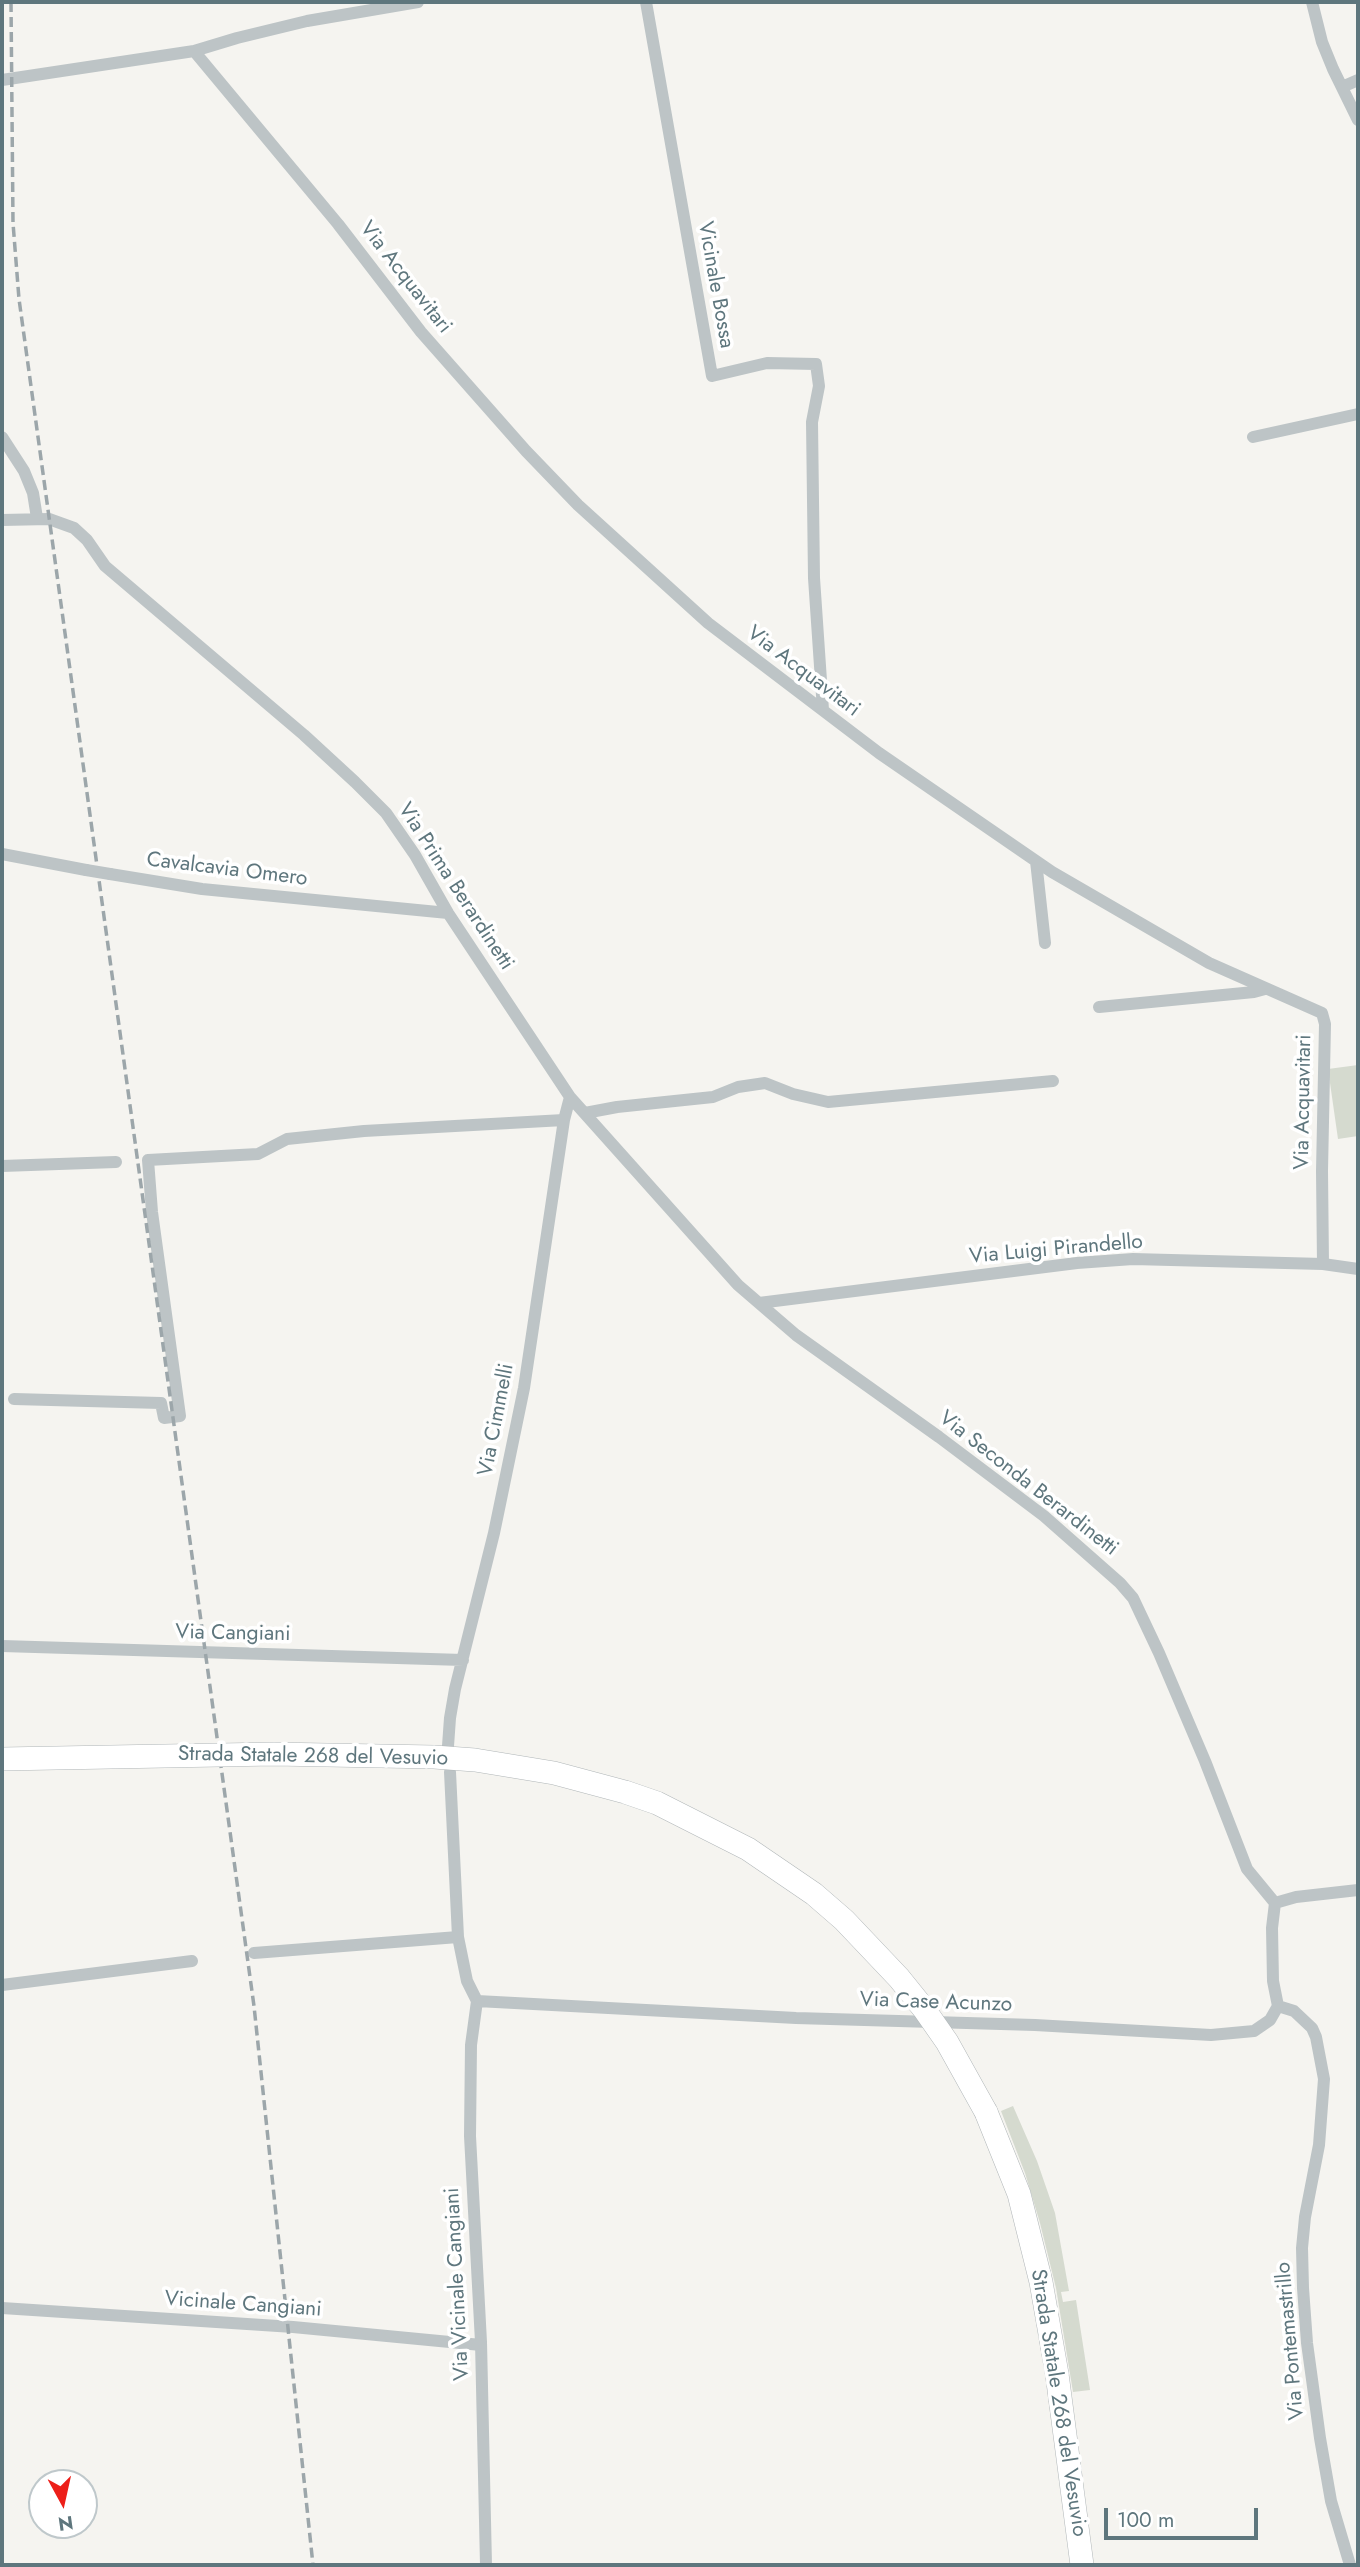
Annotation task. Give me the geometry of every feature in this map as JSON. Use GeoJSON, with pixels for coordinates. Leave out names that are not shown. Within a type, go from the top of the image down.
{"type":"FeatureCollection","features":[{"type":"Feature","properties":{"kind":"highway","name":"Strada Statale 268 del Vesuvio"},"geometry":{"type":"LineString","coordinates":[[2,1759],[288,1754],[421,1756],[474,1760],[554,1773],[646,1799],[698,1822],[748,1849],[792,1878],[844,1920],[900,1978],[968,2076],[986,2112],[1019,2194],[1041,2282],[1057,2374],[1082,2564]]}},
{"type":"Feature","properties":{"kind":"street"},"geometry":{"type":"LineString","coordinates":[[2,80],[194,51],[307,21],[418,2]]}},
{"type":"Feature","properties":{"kind":"street","name":"Vicinale Bossa"},"geometry":{"type":"LineString","coordinates":[[646,2],[712,376],[767,363],[816,364],[819,386],[812,422],[814,578],[823,710]]}},
{"type":"Feature","properties":{"kind":"street"},"geometry":{"type":"LineString","coordinates":[[1312,2],[1322,43],[1358,120]]}},
{"type":"Feature","properties":{"kind":"street","name":"Via Acquavitari"},"geometry":{"type":"LineString","coordinates":[[194,51],[338,224],[421,332],[526,451],[579,505],[708,623],[879,753],[1036,861],[1106,905],[1197,956],[1322,1013],[1325,1024],[1323,1264]]}},
{"type":"Feature","properties":{"kind":"street"},"geometry":{"type":"LineString","coordinates":[[1342,87],[1358,80]]}},
{"type":"Feature","properties":{"kind":"street"},"geometry":{"type":"LineString","coordinates":[[1253,437],[1358,414]]}},
{"type":"Feature","properties":{"kind":"street"},"geometry":{"type":"LineString","coordinates":[[2,437],[24,471],[33,493],[37,518]]}},
{"type":"Feature","properties":{"kind":"street","name":"Via Prima Berardinetti"},"geometry":{"type":"LineString","coordinates":[[2,520],[37,518],[65,523],[74,528],[87,540],[105,566],[304,735],[386,813],[570,1097],[738,1285],[759,1303]]}},
{"type":"Feature","properties":{"kind":"street","name":"Cavalcavia Omero"},"geometry":{"type":"LineString","coordinates":[[2,854],[189,888],[449,913]]}},
{"type":"Feature","properties":{"kind":"street"},"geometry":{"type":"LineString","coordinates":[[1036,861],[1045,943]]}},
{"type":"Feature","properties":{"kind":"street"},"geometry":{"type":"LineString","coordinates":[[1099,1007],[1265,989]]}},
{"type":"Feature","properties":{"kind":"street"},"geometry":{"type":"LineString","coordinates":[[585,1113],[713,1097],[738,1087],[765,1083],[793,1094],[828,1102],[1053,1081]]}},
{"type":"Feature","properties":{"kind":"street","name":"Via Cimmelli"},"geometry":{"type":"LineString","coordinates":[[448,1746],[450,1718],[494,1533],[524,1388],[564,1120],[570,1097]]}},
{"type":"Feature","properties":{"kind":"street"},"geometry":{"type":"LineString","coordinates":[[14,1399],[162,1403],[164,1418],[180,1416],[152,1212],[148,1160],[258,1154],[287,1139],[364,1131],[564,1120]]}},
{"type":"Feature","properties":{"kind":"street"},"geometry":{"type":"LineString","coordinates":[[2,1166],[116,1162]]}},
{"type":"Feature","properties":{"kind":"street","name":"Via Luigi Pirandello"},"geometry":{"type":"LineString","coordinates":[[759,1303],[1077,1263],[1133,1259],[1323,1264],[1358,1269]]}},
{"type":"Feature","properties":{"kind":"street","name":"Via Seconda Berardinetti"},"geometry":{"type":"LineString","coordinates":[[759,1303],[796,1335],[1044,1516],[1120,1583],[1133,1598],[1180,1701],[1247,1869],[1275,1903]]}},
{"type":"Feature","properties":{"kind":"street","name":"Via Cangiani"},"geometry":{"type":"LineString","coordinates":[[2,1646],[463,1660]]}},
{"type":"Feature","properties":{"kind":"street"},"geometry":{"type":"LineString","coordinates":[[450,1772],[458,1937],[467,1981],[477,2001]]}},
{"type":"Feature","properties":{"kind":"street"},"geometry":{"type":"LineString","coordinates":[[1278,2006],[1273,1980],[1275,1903],[1296,1897],[1358,1890]]}},
{"type":"Feature","properties":{"kind":"street"},"geometry":{"type":"LineString","coordinates":[[254,1953],[458,1937]]}},
{"type":"Feature","properties":{"kind":"street"},"geometry":{"type":"LineString","coordinates":[[2,1985],[192,1961]]}},
{"type":"Feature","properties":{"kind":"street","name":"Via Case Acunzo"},"geometry":{"type":"LineString","coordinates":[[477,2001],[796,2018],[1035,2025],[1211,2035],[1254,2031],[1270,2020],[1278,2006]]}},
{"type":"Feature","properties":{"kind":"street","name":"Via Vicinale Cangiani"},"geometry":{"type":"LineString","coordinates":[[477,2001],[471,2045],[470,2123],[481,2345],[486,2565]]}},
{"type":"Feature","properties":{"kind":"street","name":"Via Pontemastrillo"},"geometry":{"type":"LineString","coordinates":[[1278,2006],[1294,2011],[1312,2028],[1324,2079],[1319,2145],[1305,2217],[1302,2248],[1303,2288],[1307,2343],[1322,2450],[1331,2501],[1350,2565]]}},
{"type":"Feature","properties":{"kind":"street","name":"Vicinale Cangiani"},"geometry":{"type":"LineString","coordinates":[[2,2308],[293,2327],[481,2345]]}},
{"type":"Feature","properties":{"kind":"shaded area"},"geometry":{"type":"Polygon","coordinates":[[[1358,1065],[1358,1136],[1338,1139],[1328,1069],[1358,1065]]]}},
{"type":"Feature","properties":{"kind":"shaded area"},"geometry":{"type":"Polygon","coordinates":[[[1013,2106],[1037,2161],[1055,2213],[1069,2291],[1061,2292],[1063,2302],[1076,2300],[1090,2390],[1073,2392],[1056,2288],[1040,2223],[1025,2173],[1001,2111],[1013,2106]]]}},
{"type":"Feature","properties":{"kind":"railway"},"geometry":{"type":"LineString","coordinates":[[11,2],[13,223],[19,299],[254,2006],[313,2565]]}}]}
